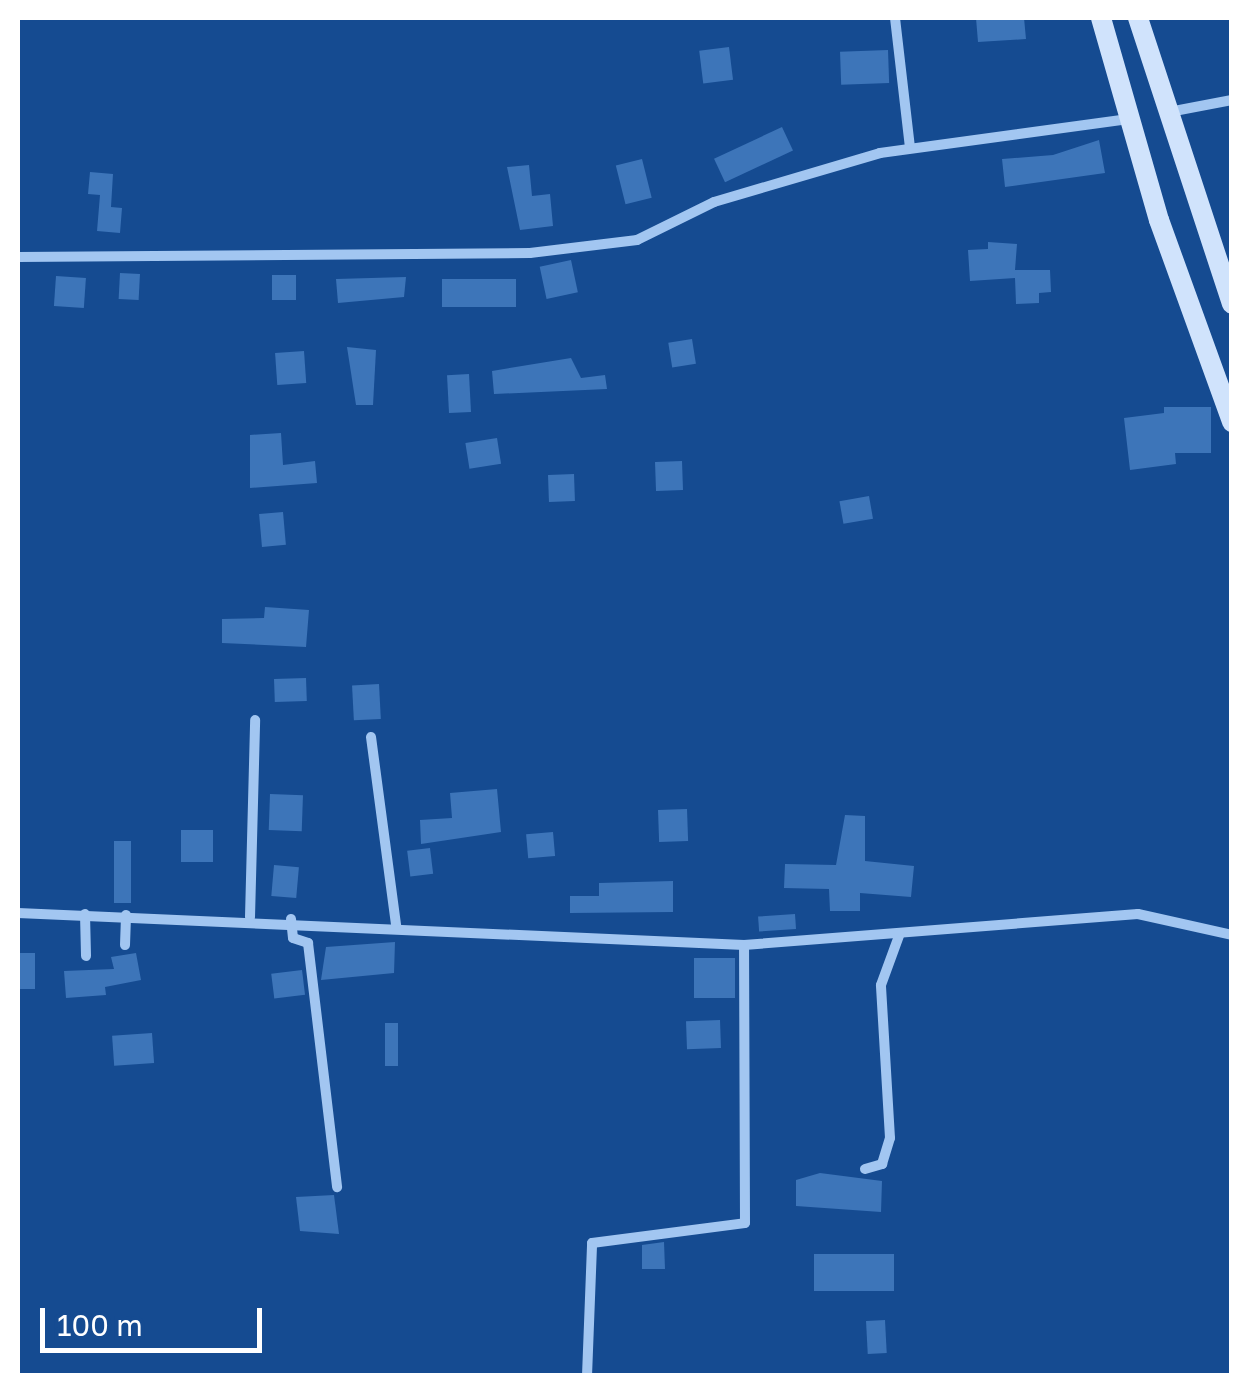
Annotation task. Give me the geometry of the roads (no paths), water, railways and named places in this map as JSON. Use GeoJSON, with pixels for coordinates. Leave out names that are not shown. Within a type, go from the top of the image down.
{"type":"FeatureCollection","features":[{"type":"Feature","properties":{"kind":"main road"},"geometry":{"type":"LineString","coordinates":[[1101,18],[1128,118],[1232,422]]}},
{"type":"Feature","properties":{"kind":"main road"},"geometry":{"type":"LineString","coordinates":[[1138,18],[1164,114],[1224,262],[1232,304]]}},
{"type":"Feature","properties":{"kind":"street"},"geometry":{"type":"LineString","coordinates":[[896,18],[910,148]]}},
{"type":"Feature","properties":{"kind":"street"},"geometry":{"type":"LineString","coordinates":[[1164,114],[1232,100]]}},
{"type":"Feature","properties":{"kind":"street"},"geometry":{"type":"LineString","coordinates":[[18,258],[530,253],[638,240],[714,202],[910,148],[1128,118]]}},
{"type":"Feature","properties":{"kind":"street"},"geometry":{"type":"LineString","coordinates":[[250,917],[255,720]]}},
{"type":"Feature","properties":{"kind":"street"},"geometry":{"type":"LineString","coordinates":[[370,737],[396,925]]}},
{"type":"Feature","properties":{"kind":"street"},"geometry":{"type":"LineString","coordinates":[[18,913],[250,917],[744,945],[1138,914],[1232,935]]}},
{"type":"Feature","properties":{"kind":"street"},"geometry":{"type":"LineString","coordinates":[[85,914],[86,956]]}},
{"type":"Feature","properties":{"kind":"street"},"geometry":{"type":"LineString","coordinates":[[126,915],[126,945]]}},
{"type":"Feature","properties":{"kind":"street"},"geometry":{"type":"LineString","coordinates":[[292,919],[293,938],[308,944],[337,1187]]}},
{"type":"Feature","properties":{"kind":"street"},"geometry":{"type":"LineString","coordinates":[[864,1169],[882,1164],[890,1138],[881,985],[900,932]]}},
{"type":"Feature","properties":{"kind":"street"},"geometry":{"type":"LineString","coordinates":[[587,1376],[592,1243],[745,1223],[744,945]]}}]}
